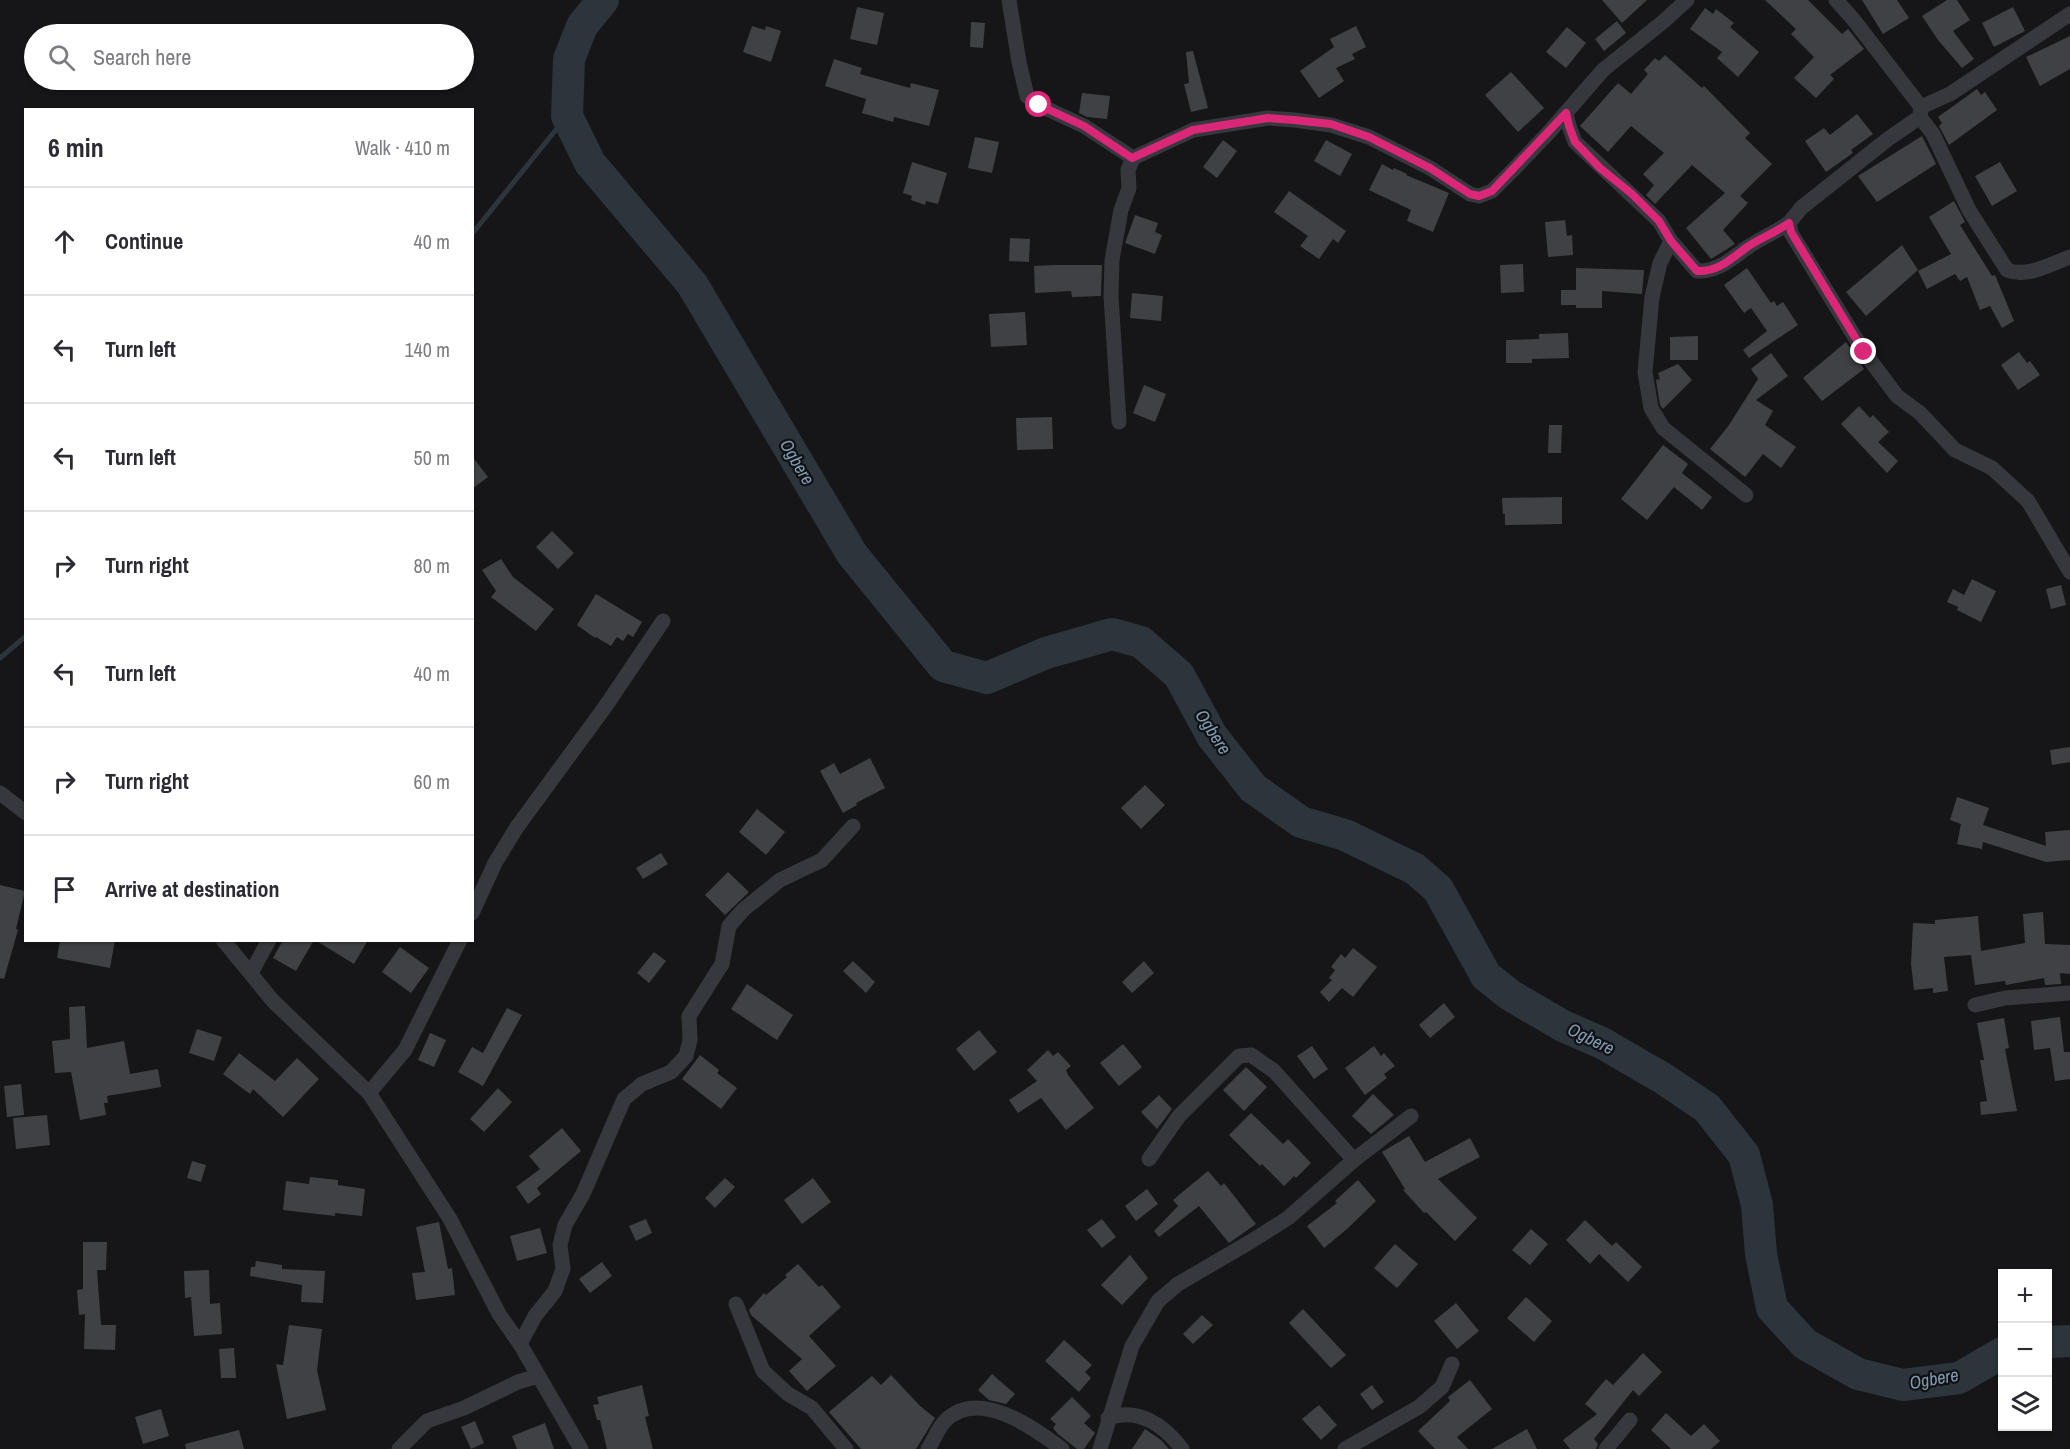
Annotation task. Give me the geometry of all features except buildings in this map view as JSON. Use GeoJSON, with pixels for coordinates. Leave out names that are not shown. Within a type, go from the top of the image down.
{"type":"FeatureCollection","features":[{"type":"Feature","properties":{"kind":"street"},"geometry":{"type":"LineString","coordinates":[[1009,0],[1013,33],[1027,96],[1039,105],[1084,126],[1132,158]]}},
{"type":"Feature","properties":{"kind":"street"},"geometry":{"type":"LineString","coordinates":[[1119,422],[1111,296],[1112,260],[1121,210],[1129,188],[1128,170],[1132,158],[1193,130],[1268,118],[1331,124],[1369,137],[1430,168],[1470,194],[1479,196],[1492,191],[1604,70],[1687,0]]}},
{"type":"Feature","properties":{"kind":"street"},"geometry":{"type":"LineString","coordinates":[[1836,0],[1853,19],[1921,112],[1969,210],[2007,270],[2016,273],[2029,272],[2070,256]]}},
{"type":"Feature","properties":{"kind":"street"},"geometry":{"type":"LineString","coordinates":[[1566,113],[1575,142],[1600,168],[1632,194],[1659,221],[1671,241],[1697,271],[1708,272],[1728,263],[1749,246],[1789,223],[1801,208],[1921,112],[2070,14]]}},
{"type":"Feature","properties":{"kind":"street"},"geometry":{"type":"LineString","coordinates":[[1789,223],[1791,232],[1842,317],[1864,352],[1897,396],[1920,413],[1955,450],[1992,468],[2028,501],[2070,573]]}},
{"type":"Feature","properties":{"kind":"street"},"geometry":{"type":"LineString","coordinates":[[1671,241],[1660,262],[1652,297],[1645,372],[1650,408],[1663,428],[1746,495]]}},
{"type":"Feature","properties":{"kind":"street"},"geometry":{"type":"LineString","coordinates":[[474,909],[495,863],[517,827],[605,707],[663,621]]}},
{"type":"Feature","properties":{"kind":"street"},"geometry":{"type":"LineString","coordinates":[[0,793],[24,811]]}},
{"type":"Feature","properties":{"kind":"street"},"geometry":{"type":"LineString","coordinates":[[520,1344],[535,1316],[555,1291],[563,1269],[560,1245],[565,1225],[583,1194],[624,1099],[642,1084],[671,1072],[686,1056],[690,1040],[689,1016],[722,964],[729,926],[744,910],[780,880],[822,860],[853,826]]}},
{"type":"Feature","properties":{"kind":"street"},"geometry":{"type":"LineString","coordinates":[[225,942],[273,1001],[369,1094],[450,1219],[499,1314],[520,1344],[581,1449]]}},
{"type":"Feature","properties":{"kind":"street"},"geometry":{"type":"LineString","coordinates":[[250,973],[268,942]]}},
{"type":"Feature","properties":{"kind":"street"},"geometry":{"type":"LineString","coordinates":[[369,1094],[405,1050],[459,942]]}},
{"type":"Feature","properties":{"kind":"street"},"geometry":{"type":"LineString","coordinates":[[1975,1005],[2005,998],[2070,993]]}},
{"type":"Feature","properties":{"kind":"street"},"geometry":{"type":"LineString","coordinates":[[1149,1159],[1179,1116],[1215,1078],[1239,1056],[1251,1055],[1274,1071],[1354,1160]]}},
{"type":"Feature","properties":{"kind":"street"},"geometry":{"type":"LineString","coordinates":[[1100,1449],[1132,1346],[1158,1300],[1178,1284],[1288,1218],[1354,1160],[1411,1116]]}},
{"type":"Feature","properties":{"kind":"street"},"geometry":{"type":"LineString","coordinates":[[736,1304],[763,1371],[788,1394],[812,1408],[846,1449]]}},
{"type":"Feature","properties":{"kind":"street"},"geometry":{"type":"LineString","coordinates":[[1346,1449],[1419,1407],[1442,1387],[1452,1364]]}},
{"type":"Feature","properties":{"kind":"street"},"geometry":{"type":"LineString","coordinates":[[399,1449],[427,1421],[464,1408],[518,1382],[538,1376]]}},
{"type":"Feature","properties":{"kind":"street"},"geometry":{"type":"LineString","coordinates":[[928,1449],[945,1421],[958,1412],[981,1408],[1011,1416],[1062,1449]]}},
{"type":"Feature","properties":{"kind":"street"},"geometry":{"type":"LineString","coordinates":[[1108,1419],[1121,1414],[1134,1415],[1154,1422],[1182,1449]]}},
{"type":"Feature","properties":{"kind":"street"},"geometry":{"type":"LineString","coordinates":[[1606,1449],[1630,1420]]}},
{"type":"Feature","properties":{"kind":"waterway","name":"Ogbere"},"geometry":{"type":"LineString","coordinates":[[603,0],[582,26],[569,59],[567,116],[590,163],[692,284],[852,554],[943,666],[987,678],[1046,653],[1112,634],[1141,642],[1179,675],[1212,736],[1253,788],[1301,822],[1345,835],[1415,869],[1438,889],[1486,976],[1510,995],[1563,1026],[1602,1043],[1664,1079],[1707,1108],[1744,1155],[1757,1205],[1761,1254],[1772,1308],[1805,1344],[1858,1374],[1903,1385],[1959,1378],[1998,1355]]}},
{"type":"Feature","properties":{"kind":"waterway"},"geometry":{"type":"LineString","coordinates":[[474,232],[567,116]]}},
{"type":"Feature","properties":{"kind":"waterway"},"geometry":{"type":"LineString","coordinates":[[0,658],[24,638]]}},
{"type":"Feature","properties":{"kind":"waterway","name":"Ogbere"},"geometry":{"type":"LineString","coordinates":[[2052,1342],[2070,1341]]}},
{"type":"Feature","properties":{"kind":"route"},"geometry":{"type":"LineString","coordinates":[[1039,105],[1084,126],[1132,158],[1193,130],[1268,118],[1331,124],[1369,137],[1430,168],[1470,194],[1479,196],[1492,191],[1566,113],[1575,142],[1600,168],[1632,194],[1659,221],[1671,241],[1697,271],[1708,272],[1728,263],[1749,246],[1789,223],[1791,232],[1864,352]]}}]}
